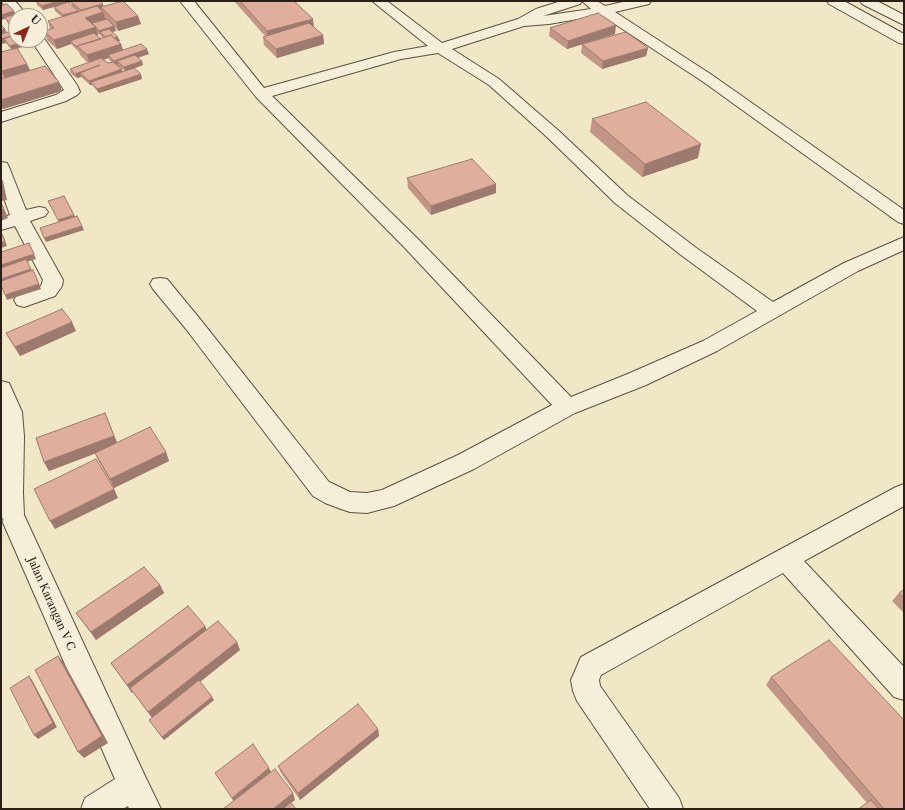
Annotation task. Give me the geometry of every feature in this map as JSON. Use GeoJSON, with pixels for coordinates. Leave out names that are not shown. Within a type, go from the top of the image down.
{"type":"FeatureCollection","features":[{"type":"Feature","properties":{"kind":"street"},"geometry":{"type":"LineString","coordinates":[[187,1],[261,94],[412,244],[567,407]]}},
{"type":"Feature","properties":{"kind":"street"},"geometry":{"type":"LineString","coordinates":[[379,1],[440,48],[494,82],[553,134],[621,199],[688,251],[772,312]]}},
{"type":"Feature","properties":{"kind":"street"},"geometry":{"type":"LineString","coordinates":[[261,94],[399,54],[440,48],[523,22],[541,12],[575,1]]}},
{"type":"Feature","properties":{"kind":"street"},"geometry":{"type":"LineString","coordinates":[[588,1],[706,78],[792,137],[904,218]]}},
{"type":"Feature","properties":{"kind":"street"},"geometry":{"type":"LineString","coordinates":[[523,22],[549,20],[603,11],[644,1]]}},
{"type":"Feature","properties":{"kind":"street"},"geometry":{"type":"LineString","coordinates":[[834,1],[904,40]]}},
{"type":"Feature","properties":{"kind":"street"},"geometry":{"type":"LineString","coordinates":[[867,1],[904,21]]}},
{"type":"Feature","properties":{"kind":"street"},"geometry":{"type":"LineString","coordinates":[[1,117],[61,98],[72,92],[72,88],[44,48]]}},
{"type":"Feature","properties":{"kind":"street"},"geometry":{"type":"LineString","coordinates":[[1,167],[20,218],[53,283],[48,291],[24,300]]}},
{"type":"Feature","properties":{"kind":"street"},"geometry":{"type":"LineString","coordinates":[[1,224],[39,212]]}},
{"type":"Feature","properties":{"kind":"street"},"geometry":{"type":"LineString","coordinates":[[160,284],[198,330],[321,488],[333,496],[350,502],[367,503],[386,499],[466,462],[567,407],[638,379],[710,346],[851,267],[904,244]]}},
{"type":"Feature","properties":{"kind":"street","name":"Jalan Karangan V C"},"geometry":{"type":"LineString","coordinates":[[1,389],[11,412],[13,436],[10,493],[12,514],[18,533],[140,797]]}},
{"type":"Feature","properties":{"kind":"street"},"geometry":{"type":"LineString","coordinates":[[668,809],[587,691],[585,680],[591,666],[597,661],[787,560],[904,494]]}},
{"type":"Feature","properties":{"kind":"street"},"geometry":{"type":"LineString","coordinates":[[787,560],[904,687]]}},
{"type":"Feature","properties":{"kind":"street"},"geometry":{"type":"LineString","coordinates":[[96,809],[140,797]]}},
{"type":"Feature","properties":{"kind":"building"},"geometry":{"type":"Polygon","coordinates":[[[36,1],[58,1],[42,6],[36,1]]]}},
{"type":"Feature","properties":{"kind":"building"},"geometry":{"type":"Polygon","coordinates":[[[100,1],[103,4],[81,10],[71,2],[100,1]]]}},
{"type":"Feature","properties":{"kind":"building"},"geometry":{"type":"Polygon","coordinates":[[[123,1],[138,16],[116,22],[101,7],[123,1]]]}},
{"type":"Feature","properties":{"kind":"building"},"geometry":{"type":"Polygon","coordinates":[[[240,1],[294,1],[313,19],[267,31],[240,1]]]}},
{"type":"Feature","properties":{"kind":"building"},"geometry":{"type":"Polygon","coordinates":[[[68,2],[78,11],[63,15],[54,7],[68,2]]]}},
{"type":"Feature","properties":{"kind":"building"},"geometry":{"type":"Polygon","coordinates":[[[7,4],[11,8],[8,8],[8,13],[1,15],[1,5],[7,4]]]}},
{"type":"Feature","properties":{"kind":"building"},"geometry":{"type":"Polygon","coordinates":[[[97,6],[103,12],[85,18],[96,27],[54,40],[48,35],[48,30],[54,28],[48,21],[97,6]]]}},
{"type":"Feature","properties":{"kind":"building"},"geometry":{"type":"Polygon","coordinates":[[[598,13],[616,25],[568,41],[550,28],[598,13]]]}},
{"type":"Feature","properties":{"kind":"building"},"geometry":{"type":"Polygon","coordinates":[[[107,19],[114,26],[99,31],[92,23],[107,19]]]}},
{"type":"Feature","properties":{"kind":"building"},"geometry":{"type":"Polygon","coordinates":[[[309,23],[323,35],[276,49],[263,37],[309,23]]]}},
{"type":"Feature","properties":{"kind":"building"},"geometry":{"type":"Polygon","coordinates":[[[109,29],[118,37],[114,38],[111,35],[106,37],[99,32],[109,29]]]}},
{"type":"Feature","properties":{"kind":"building"},"geometry":{"type":"Polygon","coordinates":[[[8,32],[8,37],[1,39],[1,34],[8,32]]]}},
{"type":"Feature","properties":{"kind":"building"},"geometry":{"type":"Polygon","coordinates":[[[626,32],[648,48],[603,61],[582,44],[626,32]]]}},
{"type":"Feature","properties":{"kind":"building"},"geometry":{"type":"Polygon","coordinates":[[[94,33],[101,39],[77,47],[70,41],[94,33]]]}},
{"type":"Feature","properties":{"kind":"building"},"geometry":{"type":"Polygon","coordinates":[[[111,35],[121,44],[87,55],[77,46],[111,35]]]}},
{"type":"Feature","properties":{"kind":"building"},"geometry":{"type":"Polygon","coordinates":[[[8,37],[8,44],[4,39],[8,37]]]}},
{"type":"Feature","properties":{"kind":"building"},"geometry":{"type":"Polygon","coordinates":[[[141,44],[147,49],[114,61],[108,55],[141,44]]]}},
{"type":"Feature","properties":{"kind":"building"},"geometry":{"type":"Polygon","coordinates":[[[17,48],[27,64],[2,71],[1,52],[17,48]]]}},
{"type":"Feature","properties":{"kind":"building"},"geometry":{"type":"Polygon","coordinates":[[[135,55],[142,61],[124,67],[117,61],[135,55]]]}},
{"type":"Feature","properties":{"kind":"building"},"geometry":{"type":"Polygon","coordinates":[[[101,58],[108,63],[113,62],[122,69],[89,81],[80,73],[100,65],[75,74],[70,69],[101,58]]]}},
{"type":"Feature","properties":{"kind":"building"},"geometry":{"type":"Polygon","coordinates":[[[45,66],[59,82],[1,100],[1,79],[45,66]]]}},
{"type":"Feature","properties":{"kind":"building"},"geometry":{"type":"Polygon","coordinates":[[[134,68],[141,74],[97,89],[91,82],[134,68]]]}},
{"type":"Feature","properties":{"kind":"building"},"geometry":{"type":"Polygon","coordinates":[[[646,102],[701,144],[645,164],[592,119],[646,102]]]}},
{"type":"Feature","properties":{"kind":"building"},"geometry":{"type":"Polygon","coordinates":[[[472,159],[496,184],[431,206],[407,178],[472,159]]]}},
{"type":"Feature","properties":{"kind":"building"},"geometry":{"type":"Polygon","coordinates":[[[64,196],[74,215],[58,220],[48,201],[64,196]]]}},
{"type":"Feature","properties":{"kind":"building"},"geometry":{"type":"Polygon","coordinates":[[[1,203],[4,209],[1,210],[1,203]]]}},
{"type":"Feature","properties":{"kind":"building"},"geometry":{"type":"Polygon","coordinates":[[[77,216],[82,226],[44,238],[40,228],[77,216]]]}},
{"type":"Feature","properties":{"kind":"building"},"geometry":{"type":"Polygon","coordinates":[[[1,232],[5,241],[1,243],[1,232]]]}},
{"type":"Feature","properties":{"kind":"building"},"geometry":{"type":"Polygon","coordinates":[[[29,243],[34,254],[1,265],[1,252],[29,243]]]}},
{"type":"Feature","properties":{"kind":"building"},"geometry":{"type":"Polygon","coordinates":[[[26,259],[31,269],[1,279],[1,268],[26,259]]]}},
{"type":"Feature","properties":{"kind":"building"},"geometry":{"type":"Polygon","coordinates":[[[33,270],[39,284],[5,295],[1,281],[33,270]]]}},
{"type":"Feature","properties":{"kind":"building"},"geometry":{"type":"Polygon","coordinates":[[[62,309],[72,322],[15,347],[6,333],[62,309]]]}},
{"type":"Feature","properties":{"kind":"building"},"geometry":{"type":"Polygon","coordinates":[[[105,413],[114,436],[44,462],[36,438],[105,413]]]}},
{"type":"Feature","properties":{"kind":"building"},"geometry":{"type":"Polygon","coordinates":[[[150,427],[166,452],[110,479],[95,453],[150,427]]]}},
{"type":"Feature","properties":{"kind":"building"},"geometry":{"type":"Polygon","coordinates":[[[96,459],[114,489],[50,521],[34,489],[96,459]]]}},
{"type":"Feature","properties":{"kind":"building"},"geometry":{"type":"Polygon","coordinates":[[[144,567],[160,585],[91,632],[76,613],[144,567]]]}},
{"type":"Feature","properties":{"kind":"building"},"geometry":{"type":"Polygon","coordinates":[[[904,589],[904,598],[899,593],[904,589]]]}},
{"type":"Feature","properties":{"kind":"building"},"geometry":{"type":"Polygon","coordinates":[[[188,606],[205,626],[127,685],[111,663],[188,606]]]}},
{"type":"Feature","properties":{"kind":"building"},"geometry":{"type":"Polygon","coordinates":[[[218,621],[237,642],[148,712],[130,688],[218,621]]]}},
{"type":"Feature","properties":{"kind":"building"},"geometry":{"type":"Polygon","coordinates":[[[829,640],[904,720],[904,809],[884,809],[771,677],[829,640]]]}},
{"type":"Feature","properties":{"kind":"building"},"geometry":{"type":"Polygon","coordinates":[[[58,656],[102,736],[78,752],[35,670],[58,656]]]}},
{"type":"Feature","properties":{"kind":"building"},"geometry":{"type":"Polygon","coordinates":[[[29,676],[53,723],[34,735],[10,688],[29,676]]]}},
{"type":"Feature","properties":{"kind":"building"},"geometry":{"type":"Polygon","coordinates":[[[199,680],[212,697],[162,737],[149,720],[199,680]]]}},
{"type":"Feature","properties":{"kind":"building"},"geometry":{"type":"Polygon","coordinates":[[[358,704],[378,729],[298,793],[278,766],[358,704]]]}},
{"type":"Feature","properties":{"kind":"building"},"geometry":{"type":"Polygon","coordinates":[[[253,744],[269,768],[232,798],[215,773],[253,744]]]}},
{"type":"Feature","properties":{"kind":"building"},"geometry":{"type":"Polygon","coordinates":[[[275,769],[293,793],[273,809],[223,809],[275,769]]]}},
{"type":"Feature","properties":{"kind":"building"},"geometry":{"type":"Polygon","coordinates":[[[871,800],[879,809],[858,809],[871,800]]]}},
{"type":"Feature","properties":{"kind":"building"},"geometry":{"type":"Polygon","coordinates":[[[292,804],[296,809],[286,809],[292,804]]]}}]}
